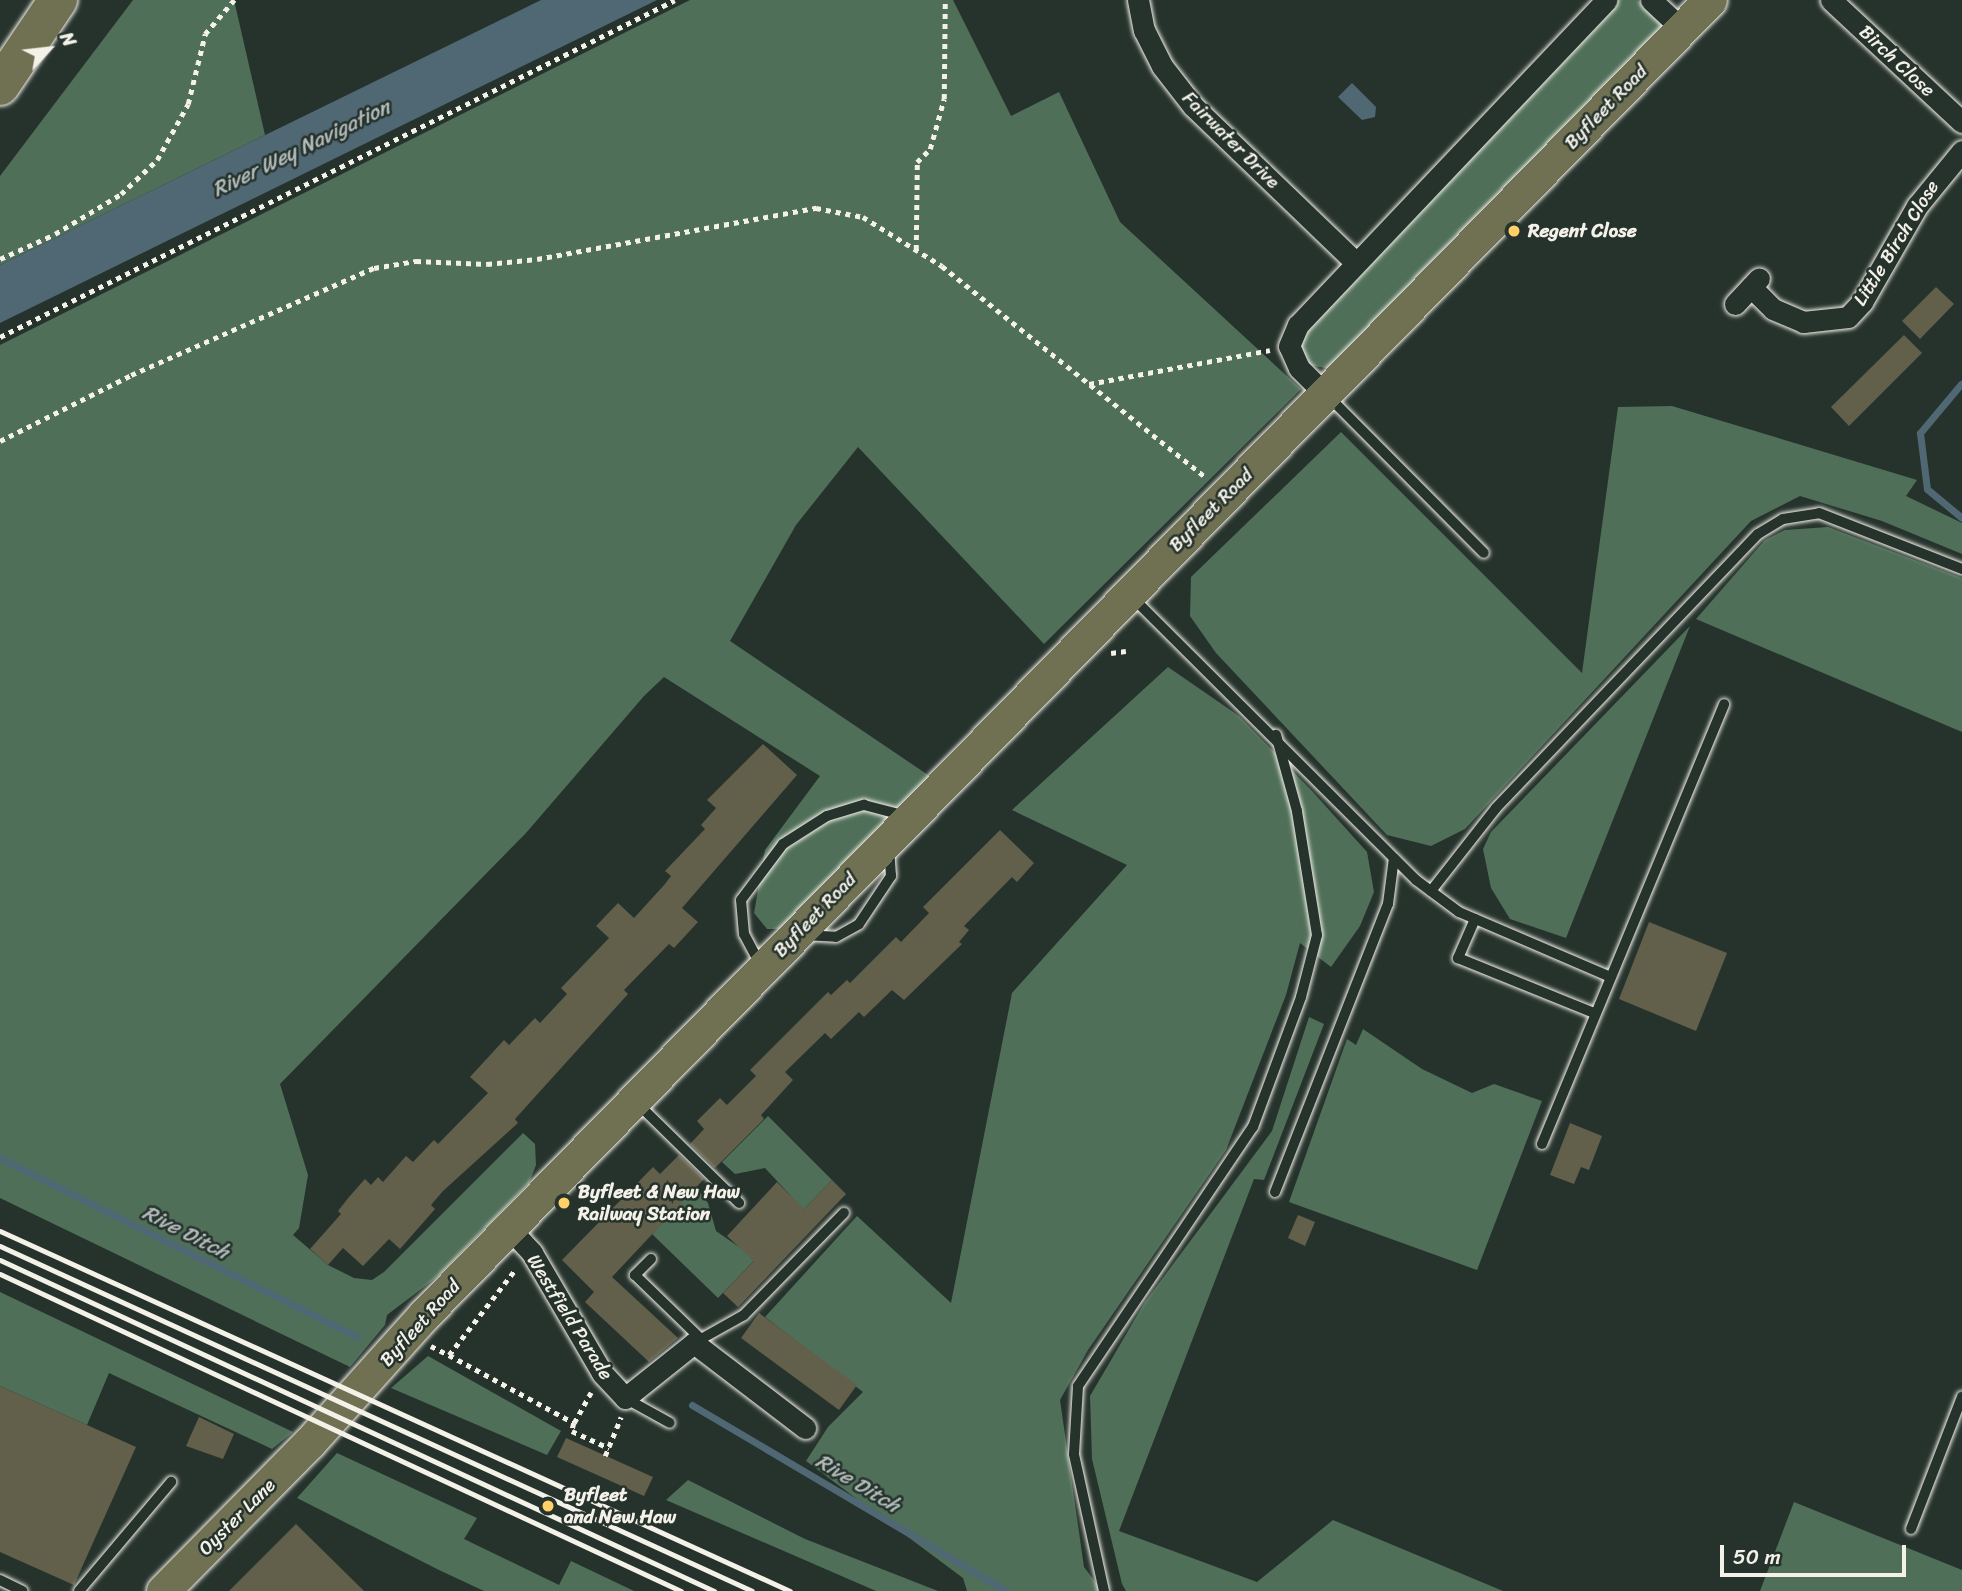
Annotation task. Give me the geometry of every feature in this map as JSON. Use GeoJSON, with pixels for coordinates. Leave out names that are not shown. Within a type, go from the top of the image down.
{"type":"FeatureCollection","features":[{"type":"Feature","properties":{"kind":"highway"},"geometry":{"type":"LineString","coordinates":[[0,86],[58,0]]}},
{"type":"Feature","properties":{"kind":"main road","name":"Byfleet Road"},"geometry":{"type":"LineString","coordinates":[[310,1442],[509,1228],[1710,0]]}},
{"type":"Feature","properties":{"kind":"main road","name":"Oyster Lane"},"geometry":{"type":"LineString","coordinates":[[174,1587],[310,1442]]}},
{"type":"Feature","properties":{"kind":"street","name":"Fairwater Drive"},"geometry":{"type":"LineString","coordinates":[[1138,0],[1144,30],[1162,66],[1193,106],[1354,261]]}},
{"type":"Feature","properties":{"kind":"street"},"geometry":{"type":"LineString","coordinates":[[1325,394],[1299,368],[1289,346],[1298,325],[1354,261],[1606,0]]}},
{"type":"Feature","properties":{"kind":"street"},"geometry":{"type":"LineString","coordinates":[[1650,0],[1682,29]]}},
{"type":"Feature","properties":{"kind":"street","name":"Birch Close"},"geometry":{"type":"LineString","coordinates":[[1831,0],[1962,122]]}},
{"type":"Feature","properties":{"kind":"street","name":"Little Birch Close"},"geometry":{"type":"LineString","coordinates":[[1735,304],[1756,282],[1773,309],[1803,322],[1848,317],[1917,206],[1962,151]]}},
{"type":"Feature","properties":{"kind":"street","name":"Westfield Parade"},"geometry":{"type":"LineString","coordinates":[[509,1228],[532,1253],[602,1373],[626,1399]]}},
{"type":"Feature","properties":{"kind":"street"},"geometry":{"type":"LineString","coordinates":[[626,1399],[698,1341],[805,1428]]}},
{"type":"Feature","properties":{"kind":"lane"},"geometry":{"type":"LineString","coordinates":[[1325,394],[1484,553]]}},
{"type":"Feature","properties":{"kind":"lane"},"geometry":{"type":"LineString","coordinates":[[1431,891],[1496,807],[1730,563],[1775,524],[1819,513],[1962,569]]}},
{"type":"Feature","properties":{"kind":"lane"},"geometry":{"type":"LineString","coordinates":[[1129,594],[1276,735],[1394,858],[1431,891],[1475,919],[1608,976]]}},
{"type":"Feature","properties":{"kind":"lane"},"geometry":{"type":"LineString","coordinates":[[1542,1144],[1608,976],[1724,704]]}},
{"type":"Feature","properties":{"kind":"lane"},"geometry":{"type":"LineString","coordinates":[[1104,1591],[1074,1454],[1078,1386],[1252,1127],[1301,997],[1317,935],[1297,811],[1276,735]]}},
{"type":"Feature","properties":{"kind":"lane"},"geometry":{"type":"LineString","coordinates":[[763,969],[744,934],[741,900],[783,844],[827,816],[864,805],[900,828]]}},
{"type":"Feature","properties":{"kind":"lane"},"geometry":{"type":"LineString","coordinates":[[1275,1192],[1388,904],[1394,858]]}},
{"type":"Feature","properties":{"kind":"lane"},"geometry":{"type":"LineString","coordinates":[[1475,919],[1458,958],[1594,1013]]}},
{"type":"Feature","properties":{"kind":"lane"},"geometry":{"type":"LineString","coordinates":[[635,1101],[739,1203]]}},
{"type":"Feature","properties":{"kind":"lane"},"geometry":{"type":"LineString","coordinates":[[651,1259],[635,1275],[698,1341],[744,1315],[844,1213]]}},
{"type":"Feature","properties":{"kind":"lane"},"geometry":{"type":"LineString","coordinates":[[1911,1529],[1962,1397]]}},
{"type":"Feature","properties":{"kind":"lane","name":"Westfield Parade"},"geometry":{"type":"LineString","coordinates":[[626,1399],[670,1423]]}},
{"type":"Feature","properties":{"kind":"lane"},"geometry":{"type":"LineString","coordinates":[[79,1591],[172,1482]]}},
{"type":"Feature","properties":{"kind":"lane"},"geometry":{"type":"LineString","coordinates":[[0,1580],[23,1591]]}},
{"type":"Feature","properties":{"kind":"path"},"geometry":{"type":"LineString","coordinates":[[0,259],[55,234],[121,194],[157,160],[187,104],[205,34],[234,0]]}},
{"type":"Feature","properties":{"kind":"path"},"geometry":{"type":"LineString","coordinates":[[0,337],[674,0]]}},
{"type":"Feature","properties":{"kind":"path"},"geometry":{"type":"LineString","coordinates":[[916,250],[917,162],[930,149],[944,99],[945,0]]}},
{"type":"Feature","properties":{"kind":"path"},"geometry":{"type":"LineString","coordinates":[[0,441],[131,375],[374,268],[416,261],[486,264],[537,259],[816,208],[863,217],[916,250],[1226,494]]}},
{"type":"Feature","properties":{"kind":"path"},"geometry":{"type":"LineString","coordinates":[[1088,384],[1289,346]]}},
{"type":"Feature","properties":{"kind":"path","name":"Byfleet Road"},"geometry":{"type":"LineString","coordinates":[[419,1349],[429,1345],[449,1355],[517,1267]]}},
{"type":"Feature","properties":{"kind":"path"},"geometry":{"type":"LineString","coordinates":[[449,1355],[574,1423]]}},
{"type":"Feature","properties":{"kind":"path"},"geometry":{"type":"LineString","coordinates":[[602,1373],[572,1431],[609,1447]]}},
{"type":"Feature","properties":{"kind":"path"},"geometry":{"type":"LineString","coordinates":[[605,1455],[626,1399]]}},
{"type":"Feature","properties":{"kind":"green space"},"geometry":{"type":"Polygon","coordinates":[[[133,0],[234,0],[265,135],[0,265],[0,176],[133,0]]]}},
{"type":"Feature","properties":{"kind":"green space"},"geometry":{"type":"Polygon","coordinates":[[[690,0],[953,0],[1011,116],[1059,92],[1120,222],[1301,389],[1044,644],[858,447],[796,525],[730,641],[931,777],[780,929],[767,929],[754,913],[765,850],[820,776],[664,677],[644,696],[526,833],[280,1084],[308,1175],[299,1228],[293,1235],[328,1265],[354,1278],[372,1280],[384,1272],[523,1133],[535,1144],[536,1165],[529,1183],[437,1277],[387,1315],[385,1325],[350,1367],[0,1198],[0,345],[690,0]]]}},
{"type":"Feature","properties":{"kind":"green space"},"geometry":{"type":"Polygon","coordinates":[[[1606,0],[1637,0],[1676,36],[1347,372],[1304,364],[1289,346],[1606,0]]]}},
{"type":"Feature","properties":{"kind":"green space"},"geometry":{"type":"Polygon","coordinates":[[[1672,406],[1917,480],[1906,496],[1962,523],[1962,554],[1882,521],[1800,496],[1751,521],[1465,829],[1431,846],[1387,835],[1216,653],[1190,616],[1191,577],[1341,432],[1582,673],[1618,407],[1672,406]]]}},
{"type":"Feature","properties":{"kind":"green space"},"geometry":{"type":"Polygon","coordinates":[[[1828,527],[1962,578],[1962,732],[1696,619],[1765,540],[1785,530],[1828,527]]]}},
{"type":"Feature","properties":{"kind":"green space"},"geometry":{"type":"Polygon","coordinates":[[[1690,626],[1566,938],[1510,919],[1491,888],[1483,849],[1491,832],[1690,626]]]}},
{"type":"Feature","properties":{"kind":"green space"},"geometry":{"type":"Polygon","coordinates":[[[1168,667],[1239,716],[1312,791],[1367,852],[1374,892],[1360,926],[1331,967],[1300,943],[1286,995],[1226,1150],[1088,1350],[1060,1400],[1084,1567],[1102,1591],[967,1591],[963,1578],[806,1461],[828,1427],[863,1392],[765,1317],[857,1216],[951,1303],[1012,993],[1127,865],[1012,810],[1168,667]]]}},
{"type":"Feature","properties":{"kind":"green space"},"geometry":{"type":"Polygon","coordinates":[[[1309,1017],[1324,1024],[1264,1180],[1254,1179],[1119,1531],[1257,1582],[1333,1520],[1503,1591],[1126,1591],[1122,1584],[1092,1459],[1090,1396],[1145,1302],[1272,1131],[1309,1017]]]}},
{"type":"Feature","properties":{"kind":"green space"},"geometry":{"type":"Polygon","coordinates":[[[1363,1029],[1422,1069],[1472,1093],[1494,1084],[1542,1101],[1477,1270],[1289,1202],[1347,1039],[1356,1045],[1363,1029]]]}},
{"type":"Feature","properties":{"kind":"green space"},"geometry":{"type":"Polygon","coordinates":[[[768,1116],[832,1180],[718,1298],[652,1234],[696,1187],[708,1203],[716,1231],[742,1249],[791,1196],[765,1168],[735,1174],[722,1162],[768,1116]]]}},
{"type":"Feature","properties":{"kind":"green space"},"geometry":{"type":"Polygon","coordinates":[[[0,1292],[293,1432],[272,1449],[109,1373],[87,1425],[0,1386],[0,1292]]]}},
{"type":"Feature","properties":{"kind":"green space"},"geometry":{"type":"Polygon","coordinates":[[[428,1356],[561,1431],[547,1455],[391,1388],[428,1356]]]}},
{"type":"Feature","properties":{"kind":"green space"},"geometry":{"type":"Polygon","coordinates":[[[337,1453],[477,1518],[464,1539],[559,1585],[571,1561],[634,1591],[484,1591],[297,1498],[337,1453]]]}},
{"type":"Feature","properties":{"kind":"green space"},"geometry":{"type":"Polygon","coordinates":[[[688,1480],[805,1539],[938,1591],[876,1591],[666,1500],[688,1480]]]}},
{"type":"Feature","properties":{"kind":"green space"},"geometry":{"type":"Polygon","coordinates":[[[1794,1502],[1962,1570],[1962,1591],[1760,1591],[1794,1502]]]}},
{"type":"Feature","properties":{"kind":"water","name":"River Wey Navigation"},"geometry":{"type":"Polygon","coordinates":[[[541,0],[657,0],[0,323],[0,265],[541,0]]]}},
{"type":"Feature","properties":{"kind":"water"},"geometry":{"type":"Polygon","coordinates":[[[1352,83],[1376,107],[1375,117],[1362,120],[1338,97],[1352,83]]]}},
{"type":"Feature","properties":{"kind":"building"},"geometry":{"type":"Polygon","coordinates":[[[1936,287],[1954,304],[1920,339],[1902,321],[1936,287]]]}},
{"type":"Feature","properties":{"kind":"building"},"geometry":{"type":"Polygon","coordinates":[[[1904,335],[1922,353],[1849,426],[1831,407],[1904,335]]]}},
{"type":"Feature","properties":{"kind":"building"},"geometry":{"type":"Polygon","coordinates":[[[763,744],[797,775],[682,908],[698,922],[674,948],[669,944],[624,990],[628,994],[515,1119],[518,1123],[443,1191],[431,1205],[435,1209],[400,1249],[389,1239],[363,1266],[343,1248],[328,1265],[310,1249],[341,1214],[338,1211],[349,1197],[365,1179],[371,1185],[378,1177],[383,1182],[406,1156],[413,1162],[434,1140],[438,1144],[488,1093],[470,1077],[504,1040],[509,1045],[535,1018],[540,1023],[567,994],[561,988],[609,938],[596,926],[618,903],[634,918],[665,884],[671,876],[665,871],[705,829],[701,825],[716,808],[707,800],[763,744]]]}},
{"type":"Feature","properties":{"kind":"building"},"geometry":{"type":"Polygon","coordinates":[[[1000,830],[1034,863],[1017,882],[1012,877],[964,926],[969,930],[959,942],[962,944],[904,1000],[892,990],[864,1017],[859,1012],[831,1039],[825,1033],[785,1072],[793,1080],[761,1115],[764,1119],[715,1168],[690,1144],[704,1129],[697,1121],[720,1098],[727,1105],[756,1076],[750,1070],[828,992],[831,995],[847,980],[850,983],[896,937],[901,942],[929,913],[923,907],[1000,830]]]}},
{"type":"Feature","properties":{"kind":"building"},"geometry":{"type":"Polygon","coordinates":[[[1649,922],[1727,953],[1696,1031],[1619,999],[1649,922]]]}},
{"type":"Feature","properties":{"kind":"building"},"geometry":{"type":"Polygon","coordinates":[[[1570,1123],[1602,1136],[1589,1170],[1581,1167],[1574,1184],[1550,1175],[1570,1123]]]}},
{"type":"Feature","properties":{"kind":"building"},"geometry":{"type":"Polygon","coordinates":[[[679,1155],[704,1179],[612,1277],[678,1338],[649,1362],[585,1302],[594,1292],[562,1260],[653,1167],[660,1174],[679,1155]]]}},
{"type":"Feature","properties":{"kind":"building"},"geometry":{"type":"Polygon","coordinates":[[[832,1180],[846,1194],[738,1307],[723,1293],[754,1261],[727,1236],[777,1182],[804,1209],[832,1180]]]}},
{"type":"Feature","properties":{"kind":"building"},"geometry":{"type":"Polygon","coordinates":[[[1298,1215],[1315,1222],[1305,1246],[1288,1238],[1298,1215]]]}},
{"type":"Feature","properties":{"kind":"building"},"geometry":{"type":"Polygon","coordinates":[[[759,1313],[857,1385],[839,1410],[741,1338],[759,1313]]]}},
{"type":"Feature","properties":{"kind":"building"},"geometry":{"type":"Polygon","coordinates":[[[0,1386],[136,1447],[74,1585],[0,1552],[0,1386]]]}},
{"type":"Feature","properties":{"kind":"building"},"geometry":{"type":"Polygon","coordinates":[[[199,1417],[234,1434],[223,1459],[186,1446],[199,1417]]]}},
{"type":"Feature","properties":{"kind":"building"},"geometry":{"type":"Polygon","coordinates":[[[566,1438],[653,1477],[644,1496],[557,1457],[566,1438]]]}},
{"type":"Feature","properties":{"kind":"building"},"geometry":{"type":"Polygon","coordinates":[[[296,1524],[364,1591],[229,1591],[296,1524]]]}},
{"type":"Feature","properties":{"kind":"waterway"},"geometry":{"type":"LineString","coordinates":[[1961,384],[1920,433],[1927,489],[1962,518]]}},
{"type":"Feature","properties":{"kind":"waterway","name":"Rive Ditch"},"geometry":{"type":"LineString","coordinates":[[0,1158],[357,1337]]}},
{"type":"Feature","properties":{"kind":"waterway","name":"Rive Ditch"},"geometry":{"type":"LineString","coordinates":[[692,1405],[1007,1591]]}},
{"type":"Feature","properties":{"kind":"railway"},"geometry":{"type":"LineString","coordinates":[[0,1231],[790,1591]]}},
{"type":"Feature","properties":{"kind":"railway"},"geometry":{"type":"LineString","coordinates":[[0,1246],[752,1591]]}},
{"type":"Feature","properties":{"kind":"railway"},"geometry":{"type":"LineString","coordinates":[[0,1260],[714,1591]]}},
{"type":"Feature","properties":{"kind":"railway"},"geometry":{"type":"LineString","coordinates":[[0,1274],[681,1591]]}},
{"type":"Feature","properties":{"kind":"place","name":"Regent Close"},"geometry":{"type":"Point","coordinates":[1514,231]}},
{"type":"Feature","properties":{"kind":"place","name":"Byfleet & New Haw Railway Station"},"geometry":{"type":"Point","coordinates":[564,1203]}},
{"type":"Feature","properties":{"kind":"place","name":"Byfleet and New Haw"},"geometry":{"type":"Point","coordinates":[548,1506]}}]}
